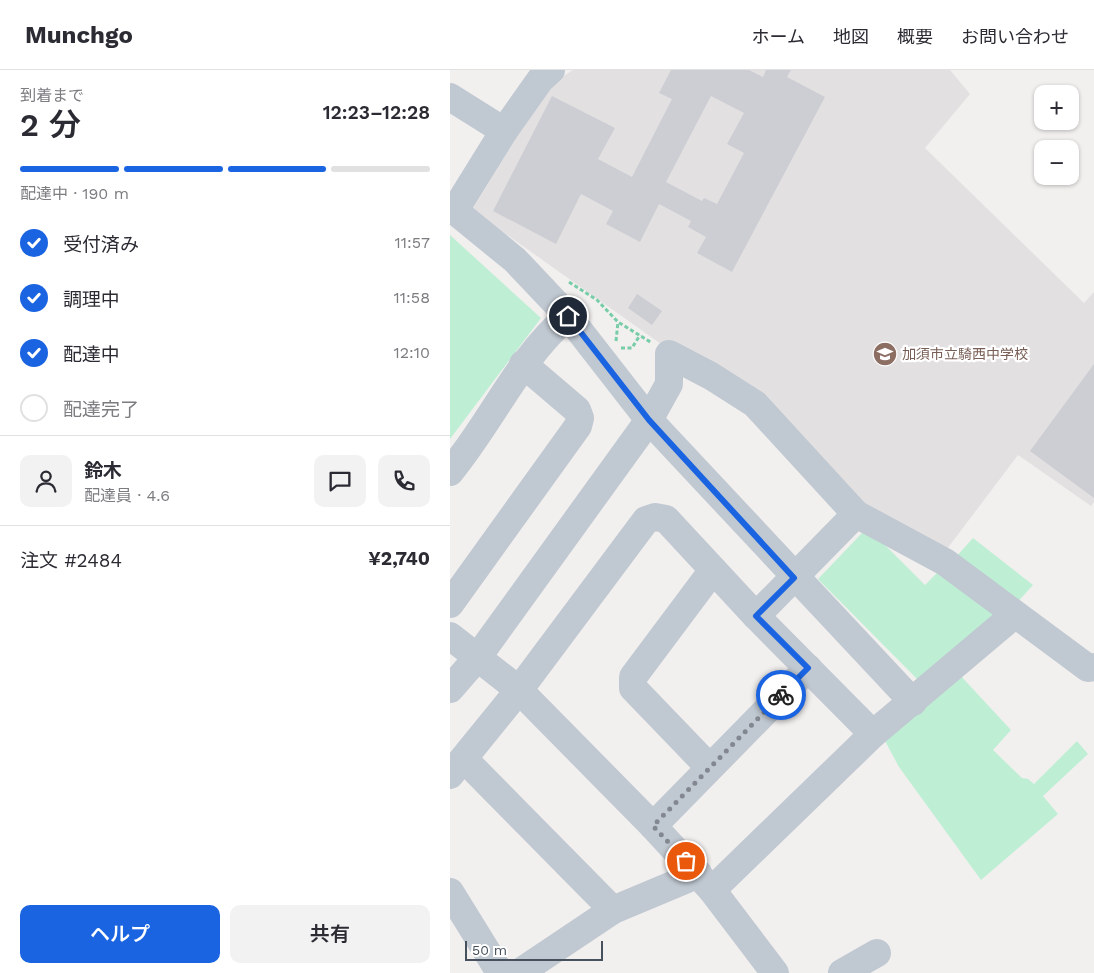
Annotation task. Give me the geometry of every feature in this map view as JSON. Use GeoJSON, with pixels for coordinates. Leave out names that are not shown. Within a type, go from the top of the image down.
{"type":"FeatureCollection","features":[{"type":"Feature","properties":{"kind":"street"},"geometry":{"type":"LineString","coordinates":[[538,73],[504,131],[452,208],[515,260],[568,316],[649,420],[794,578],[912,702]]}},
{"type":"Feature","properties":{"kind":"street"},"geometry":{"type":"LineString","coordinates":[[450,97],[504,131]]}},
{"type":"Feature","properties":{"kind":"street"},"geometry":{"type":"LineString","coordinates":[[450,472],[523,364],[555,327],[568,316]]}},
{"type":"Feature","properties":{"kind":"street"},"geometry":{"type":"LineString","coordinates":[[450,689],[477,658],[649,420],[669,384],[669,354],[711,376],[755,404],[856,514],[945,562],[1088,668],[1094,667]]}},
{"type":"Feature","properties":{"kind":"street"},"geometry":{"type":"LineString","coordinates":[[450,604],[578,426],[580,418],[577,410],[523,364]]}},
{"type":"Feature","properties":{"kind":"street"},"geometry":{"type":"LineString","coordinates":[[756,616],[856,514]]}},
{"type":"Feature","properties":{"kind":"street"},"geometry":{"type":"LineString","coordinates":[[613,910],[457,767],[518,690],[646,520],[655,517],[666,519],[756,616],[874,734]]}},
{"type":"Feature","properties":{"kind":"street"},"geometry":{"type":"LineString","coordinates":[[709,767],[633,688],[633,677],[713,570]]}},
{"type":"Feature","properties":{"kind":"street"},"geometry":{"type":"LineString","coordinates":[[705,882],[1014,615]]}},
{"type":"Feature","properties":{"kind":"street"},"geometry":{"type":"LineString","coordinates":[[450,636],[518,690],[653,826],[705,882],[775,973]]}},
{"type":"Feature","properties":{"kind":"street"},"geometry":{"type":"LineString","coordinates":[[653,826],[808,668]]}},
{"type":"Feature","properties":{"kind":"street"},"geometry":{"type":"LineString","coordinates":[[519,973],[613,910],[687,879],[705,882]]}},
{"type":"Feature","properties":{"kind":"street"},"geometry":{"type":"LineString","coordinates":[[450,892],[499,970],[504,973]]}},
{"type":"Feature","properties":{"kind":"street"},"geometry":{"type":"LineString","coordinates":[[842,973],[877,953]]}},
{"type":"Feature","properties":{"kind":"path"},"geometry":{"type":"LineString","coordinates":[[566,280],[597,300],[618,322],[669,354]]}},
{"type":"Feature","properties":{"kind":"path"},"geometry":{"type":"LineString","coordinates":[[618,322],[616,339],[617,344],[622,348],[632,348],[640,335]]}},
{"type":"Feature","properties":{"kind":"shaded area","name":"加須市立騎西中学校"},"geometry":{"type":"Polygon","coordinates":[[[573,70],[950,70],[970,94],[925,148],[1084,303],[1094,292],[1094,502],[1091,506],[1018,455],[944,553],[865,522],[747,405],[472,210],[548,86],[573,70]]]}},
{"type":"Feature","properties":{"kind":"green space"},"geometry":{"type":"Polygon","coordinates":[[[450,235],[541,318],[450,439],[450,235]]]}},
{"type":"Feature","properties":{"kind":"green space"},"geometry":{"type":"Polygon","coordinates":[[[864,531],[881,541],[925,585],[942,568],[999,614],[921,683],[818,579],[864,531]]]}},
{"type":"Feature","properties":{"kind":"green space"},"geometry":{"type":"Polygon","coordinates":[[[973,538],[1033,585],[1014,606],[954,559],[973,538]]]}},
{"type":"Feature","properties":{"kind":"green space"},"geometry":{"type":"Polygon","coordinates":[[[959,674],[1011,730],[993,750],[1022,778],[1028,779],[1034,784],[1077,741],[1088,754],[1043,796],[1058,814],[981,880],[899,767],[885,741],[959,674]]]}},
{"type":"Feature","properties":{"kind":"building"},"geometry":{"type":"Polygon","coordinates":[[[671,70],[749,70],[763,77],[766,70],[791,70],[787,77],[825,97],[732,272],[697,253],[706,237],[688,227],[691,221],[659,204],[640,242],[606,224],[613,211],[581,194],[556,244],[493,211],[552,96],[615,128],[598,159],[632,177],[672,99],[659,93],[671,70]],[[711,96],[666,182],[702,201],[704,198],[717,204],[744,153],[727,144],[744,113],[711,96]]]}},
{"type":"Feature","properties":{"kind":"building"},"geometry":{"type":"Polygon","coordinates":[[[637,294],[662,311],[652,325],[628,308],[637,294]]]}},
{"type":"Feature","properties":{"kind":"building"},"geometry":{"type":"Polygon","coordinates":[[[1094,364],[1094,498],[1030,451],[1094,364]]]}},
{"type":"Feature","properties":{"kind":"way so far"},"geometry":{"type":"LineString","coordinates":[[686,861],[653,826],[781,695]]}},
{"type":"Feature","properties":{"kind":"place","name":"加須市立騎西中学校"},"geometry":{"type":"Point","coordinates":[885,354]}},
{"type":"Feature","properties":{"kind":"route"},"geometry":{"type":"LineString","coordinates":[[568,316],[649,420],[794,578],[756,616],[808,668],[781,695]]}}]}
